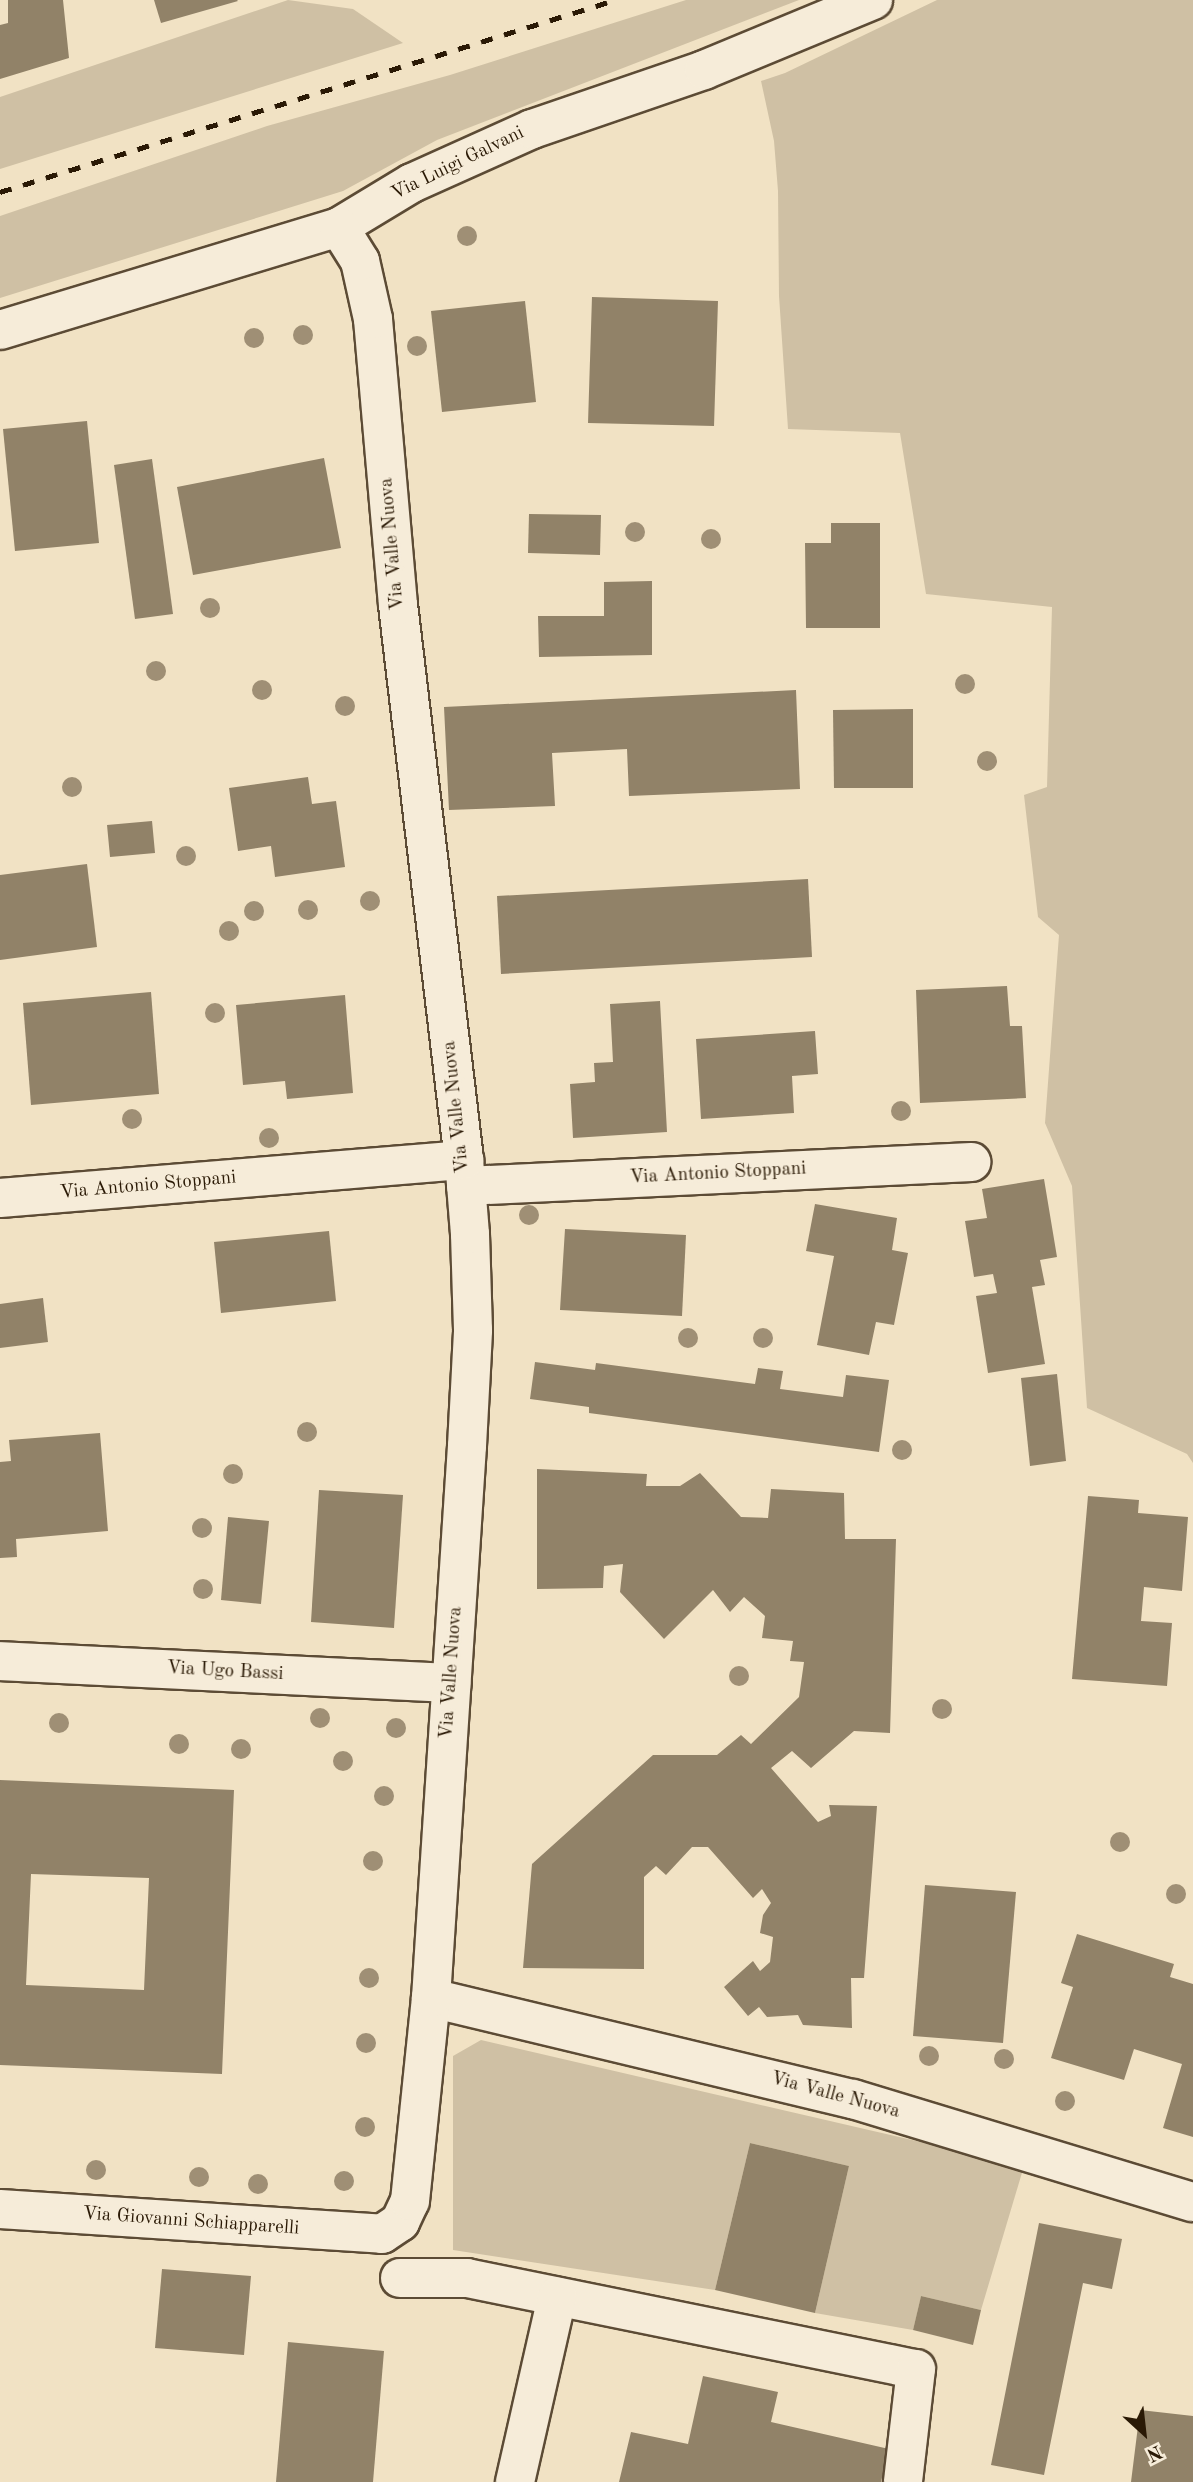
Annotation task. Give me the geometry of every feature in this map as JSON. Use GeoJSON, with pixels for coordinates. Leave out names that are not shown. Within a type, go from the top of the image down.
{"type":"FeatureCollection","features":[{"type":"Feature","properties":{"kind":"street","name":"Via Luigi Galvani"},"geometry":{"type":"LineString","coordinates":[[0,330],[339,227],[412,183],[532,129],[704,70],[873,0]]}},
{"type":"Feature","properties":{"kind":"street","name":"Via Valle Nuova"},"geometry":{"type":"LineString","coordinates":[[339,227],[360,261],[373,319],[398,605],[465,1173],[473,1330],[431,1997],[410,2201],[400,2222],[382,2235]]}},
{"type":"Feature","properties":{"kind":"street","name":"Via Antonio Stoppani"},"geometry":{"type":"LineString","coordinates":[[0,1198],[465,1173],[971,1162]]}},
{"type":"Feature","properties":{"kind":"street","name":"Via Ugo Bassi"},"geometry":{"type":"LineString","coordinates":[[0,1661],[451,1683]]}},
{"type":"Feature","properties":{"kind":"street","name":"Via Valle Nuova"},"geometry":{"type":"LineString","coordinates":[[431,1997],[853,2099],[1193,2202]]}},
{"type":"Feature","properties":{"kind":"street","name":"Via Giovanni Schiapparelli"},"geometry":{"type":"LineString","coordinates":[[0,2209],[382,2235]]}},
{"type":"Feature","properties":{"kind":"street"},"geometry":{"type":"LineString","coordinates":[[400,2278],[467,2278],[916,2369],[903,2482]]}},
{"type":"Feature","properties":{"kind":"street"},"geometry":{"type":"LineString","coordinates":[[515,2482],[557,2297]]}},
{"type":"Feature","properties":{"kind":"shaded area"},"geometry":{"type":"Polygon","coordinates":[[[288,0],[353,9],[403,43],[0,169],[0,97],[288,0]]]}},
{"type":"Feature","properties":{"kind":"shaded area"},"geometry":{"type":"Polygon","coordinates":[[[686,0],[799,0],[437,140],[343,191],[0,298],[0,216],[267,126],[450,75],[686,0]]]}},
{"type":"Feature","properties":{"kind":"shaded area"},"geometry":{"type":"Polygon","coordinates":[[[937,0],[1193,0],[1193,1463],[1187,1454],[1087,1408],[1072,1186],[1045,1123],[1059,935],[1038,917],[1024,795],[1047,787],[1052,607],[926,594],[900,433],[788,429],[779,296],[778,191],[774,141],[761,81],[785,73],[937,0]]]}},
{"type":"Feature","properties":{"kind":"shaded area"},"geometry":{"type":"Polygon","coordinates":[[[481,2040],[1024,2166],[981,2310],[921,2296],[913,2330],[815,2313],[849,2166],[750,2143],[715,2290],[453,2250],[453,2056],[481,2040]]]}},
{"type":"Feature","properties":{"kind":"building"},"geometry":{"type":"Polygon","coordinates":[[[8,0],[63,0],[69,58],[0,79],[0,25],[8,23],[8,0]]]}},
{"type":"Feature","properties":{"kind":"building"},"geometry":{"type":"Polygon","coordinates":[[[154,0],[237,0],[238,1],[161,23],[154,0]]]}},
{"type":"Feature","properties":{"kind":"building"},"geometry":{"type":"Polygon","coordinates":[[[592,297],[718,301],[714,426],[588,423],[592,297]]]}},
{"type":"Feature","properties":{"kind":"building"},"geometry":{"type":"Polygon","coordinates":[[[525,301],[536,402],[442,412],[431,311],[525,301]]]}},
{"type":"Feature","properties":{"kind":"building"},"geometry":{"type":"Polygon","coordinates":[[[87,421],[99,543],[15,551],[3,429],[87,421]]]}},
{"type":"Feature","properties":{"kind":"building"},"geometry":{"type":"Polygon","coordinates":[[[324,458],[341,548],[193,575],[177,487],[324,458]]]}},
{"type":"Feature","properties":{"kind":"building"},"geometry":{"type":"Polygon","coordinates":[[[152,459],[173,614],[135,619],[114,465],[152,459]]]}},
{"type":"Feature","properties":{"kind":"building"},"geometry":{"type":"Polygon","coordinates":[[[529,514],[601,515],[600,555],[528,553],[529,514]]]}},
{"type":"Feature","properties":{"kind":"building"},"geometry":{"type":"Polygon","coordinates":[[[831,523],[880,523],[880,628],[806,628],[805,543],[831,543],[831,523]]]}},
{"type":"Feature","properties":{"kind":"building"},"geometry":{"type":"Polygon","coordinates":[[[652,581],[652,655],[539,657],[538,616],[604,616],[604,582],[652,581]]]}},
{"type":"Feature","properties":{"kind":"building"},"geometry":{"type":"Polygon","coordinates":[[[796,690],[800,789],[629,796],[627,749],[552,753],[555,806],[449,810],[444,707],[796,690]]]}},
{"type":"Feature","properties":{"kind":"building"},"geometry":{"type":"Polygon","coordinates":[[[913,709],[913,788],[834,788],[833,710],[913,709]]]}},
{"type":"Feature","properties":{"kind":"building"},"geometry":{"type":"Polygon","coordinates":[[[308,777],[312,804],[336,801],[345,867],[275,877],[271,846],[238,851],[229,788],[308,777]]]}},
{"type":"Feature","properties":{"kind":"building"},"geometry":{"type":"Polygon","coordinates":[[[152,821],[155,853],[110,857],[107,825],[152,821]]]}},
{"type":"Feature","properties":{"kind":"building"},"geometry":{"type":"Polygon","coordinates":[[[87,864],[97,947],[0,960],[0,875],[87,864]]]}},
{"type":"Feature","properties":{"kind":"building"},"geometry":{"type":"Polygon","coordinates":[[[808,879],[812,957],[501,974],[497,896],[808,879]]]}},
{"type":"Feature","properties":{"kind":"building"},"geometry":{"type":"Polygon","coordinates":[[[1007,986],[1010,1026],[1022,1026],[1026,1098],[920,1103],[916,990],[1007,986]]]}},
{"type":"Feature","properties":{"kind":"building"},"geometry":{"type":"Polygon","coordinates":[[[151,992],[159,1094],[31,1105],[23,1003],[151,992]]]}},
{"type":"Feature","properties":{"kind":"building"},"geometry":{"type":"Polygon","coordinates":[[[345,995],[353,1093],[287,1099],[285,1081],[243,1085],[236,1005],[345,995]]]}},
{"type":"Feature","properties":{"kind":"building"},"geometry":{"type":"Polygon","coordinates":[[[660,1001],[667,1132],[573,1138],[570,1084],[595,1082],[594,1063],[613,1062],[610,1004],[660,1001]]]}},
{"type":"Feature","properties":{"kind":"building"},"geometry":{"type":"Polygon","coordinates":[[[815,1031],[818,1074],[792,1076],[794,1113],[701,1119],[696,1039],[815,1031]]]}},
{"type":"Feature","properties":{"kind":"building"},"geometry":{"type":"Polygon","coordinates":[[[1044,1179],[1057,1257],[1040,1260],[1045,1285],[1032,1287],[1045,1364],[988,1373],[976,1296],[997,1293],[993,1274],[974,1277],[965,1221],[987,1218],[982,1189],[1044,1179]]]}},
{"type":"Feature","properties":{"kind":"building"},"geometry":{"type":"Polygon","coordinates":[[[815,1204],[897,1218],[892,1250],[908,1253],[894,1325],[876,1322],[869,1355],[817,1345],[834,1256],[806,1251],[815,1204]]]}},
{"type":"Feature","properties":{"kind":"building"},"geometry":{"type":"Polygon","coordinates":[[[565,1229],[686,1235],[682,1316],[560,1310],[565,1229]]]}},
{"type":"Feature","properties":{"kind":"building"},"geometry":{"type":"Polygon","coordinates":[[[329,1231],[336,1301],[221,1313],[214,1242],[329,1231]]]}},
{"type":"Feature","properties":{"kind":"building"},"geometry":{"type":"Polygon","coordinates":[[[43,1298],[48,1342],[0,1348],[0,1304],[43,1298]]]}},
{"type":"Feature","properties":{"kind":"building"},"geometry":{"type":"Polygon","coordinates":[[[535,1362],[595,1370],[596,1363],[755,1384],[758,1368],[783,1371],[780,1389],[843,1397],[846,1375],[889,1380],[879,1452],[589,1413],[589,1407],[530,1399],[535,1362]]]}},
{"type":"Feature","properties":{"kind":"building"},"geometry":{"type":"Polygon","coordinates":[[[1057,1374],[1066,1461],[1030,1466],[1021,1378],[1057,1374]]]}},
{"type":"Feature","properties":{"kind":"building"},"geometry":{"type":"Polygon","coordinates":[[[100,1433],[108,1531],[16,1539],[17,1557],[0,1558],[0,1462],[11,1461],[9,1440],[100,1433]]]}},
{"type":"Feature","properties":{"kind":"building"},"geometry":{"type":"Polygon","coordinates":[[[537,1469],[647,1474],[646,1486],[680,1486],[700,1473],[741,1517],[768,1518],[771,1489],[844,1493],[845,1539],[896,1539],[890,1733],[854,1731],[811,1768],[792,1751],[771,1768],[818,1822],[831,1816],[829,1805],[877,1806],[864,1978],[851,1978],[852,2028],[803,2025],[798,2015],[767,2017],[759,2007],[748,2016],[724,1987],[753,1961],[760,1971],[770,1962],[773,1937],[760,1933],[763,1915],[771,1903],[762,1889],[753,1898],[708,1847],[692,1847],[666,1875],[656,1866],[644,1877],[644,1969],[523,1968],[532,1864],[653,1755],[717,1755],[741,1735],[751,1744],[799,1697],[804,1662],[790,1661],[793,1641],[762,1638],[765,1616],[744,1597],[730,1612],[713,1590],[664,1639],[620,1592],[623,1564],[604,1566],[603,1588],[537,1589],[537,1469]]]}},
{"type":"Feature","properties":{"kind":"building"},"geometry":{"type":"Polygon","coordinates":[[[319,1490],[403,1495],[394,1628],[311,1622],[319,1490]]]}},
{"type":"Feature","properties":{"kind":"building"},"geometry":{"type":"Polygon","coordinates":[[[1088,1496],[1139,1500],[1138,1513],[1188,1517],[1182,1591],[1144,1587],[1141,1621],[1172,1623],[1167,1686],[1072,1679],[1088,1496]]]}},
{"type":"Feature","properties":{"kind":"building"},"geometry":{"type":"Polygon","coordinates":[[[228,1517],[269,1521],[261,1604],[221,1600],[228,1517]]]}},
{"type":"Feature","properties":{"kind":"building"},"geometry":{"type":"Polygon","coordinates":[[[0,1780],[234,1790],[222,2074],[0,2065],[0,1780]],[[31,1874],[26,1985],[144,1990],[149,1878],[31,1874]]]}},
{"type":"Feature","properties":{"kind":"building"},"geometry":{"type":"Polygon","coordinates":[[[925,1885],[1016,1892],[1003,2043],[913,2036],[925,1885]]]}},
{"type":"Feature","properties":{"kind":"building"},"geometry":{"type":"Polygon","coordinates":[[[1077,1934],[1174,1964],[1170,1977],[1193,1984],[1193,2137],[1163,2128],[1182,2064],[1134,2049],[1124,2080],[1051,2058],[1073,1987],[1061,1983],[1077,1934]]]}},
{"type":"Feature","properties":{"kind":"building"},"geometry":{"type":"Polygon","coordinates":[[[750,2143],[849,2166],[815,2313],[715,2290],[750,2143]]]}},
{"type":"Feature","properties":{"kind":"building"},"geometry":{"type":"Polygon","coordinates":[[[1039,2223],[1122,2239],[1112,2289],[1083,2283],[1044,2475],[991,2465],[1039,2223]]]}},
{"type":"Feature","properties":{"kind":"building"},"geometry":{"type":"Polygon","coordinates":[[[162,2269],[251,2276],[244,2355],[155,2348],[162,2269]]]}},
{"type":"Feature","properties":{"kind":"building"},"geometry":{"type":"Polygon","coordinates":[[[921,2296],[981,2310],[973,2345],[913,2330],[921,2296]]]}},
{"type":"Feature","properties":{"kind":"building"},"geometry":{"type":"Polygon","coordinates":[[[288,2342],[384,2351],[373,2482],[276,2482],[288,2342]]]}},
{"type":"Feature","properties":{"kind":"building"},"geometry":{"type":"Polygon","coordinates":[[[703,2376],[778,2392],[771,2422],[889,2449],[881,2482],[619,2482],[631,2432],[688,2444],[703,2376]]]}},
{"type":"Feature","properties":{"kind":"building"},"geometry":{"type":"Polygon","coordinates":[[[1140,2410],[1193,2416],[1193,2482],[1131,2482],[1140,2410]]]}},
{"type":"Feature","properties":{"kind":"railway"},"geometry":{"type":"LineString","coordinates":[[0,192],[615,0]]}}]}
